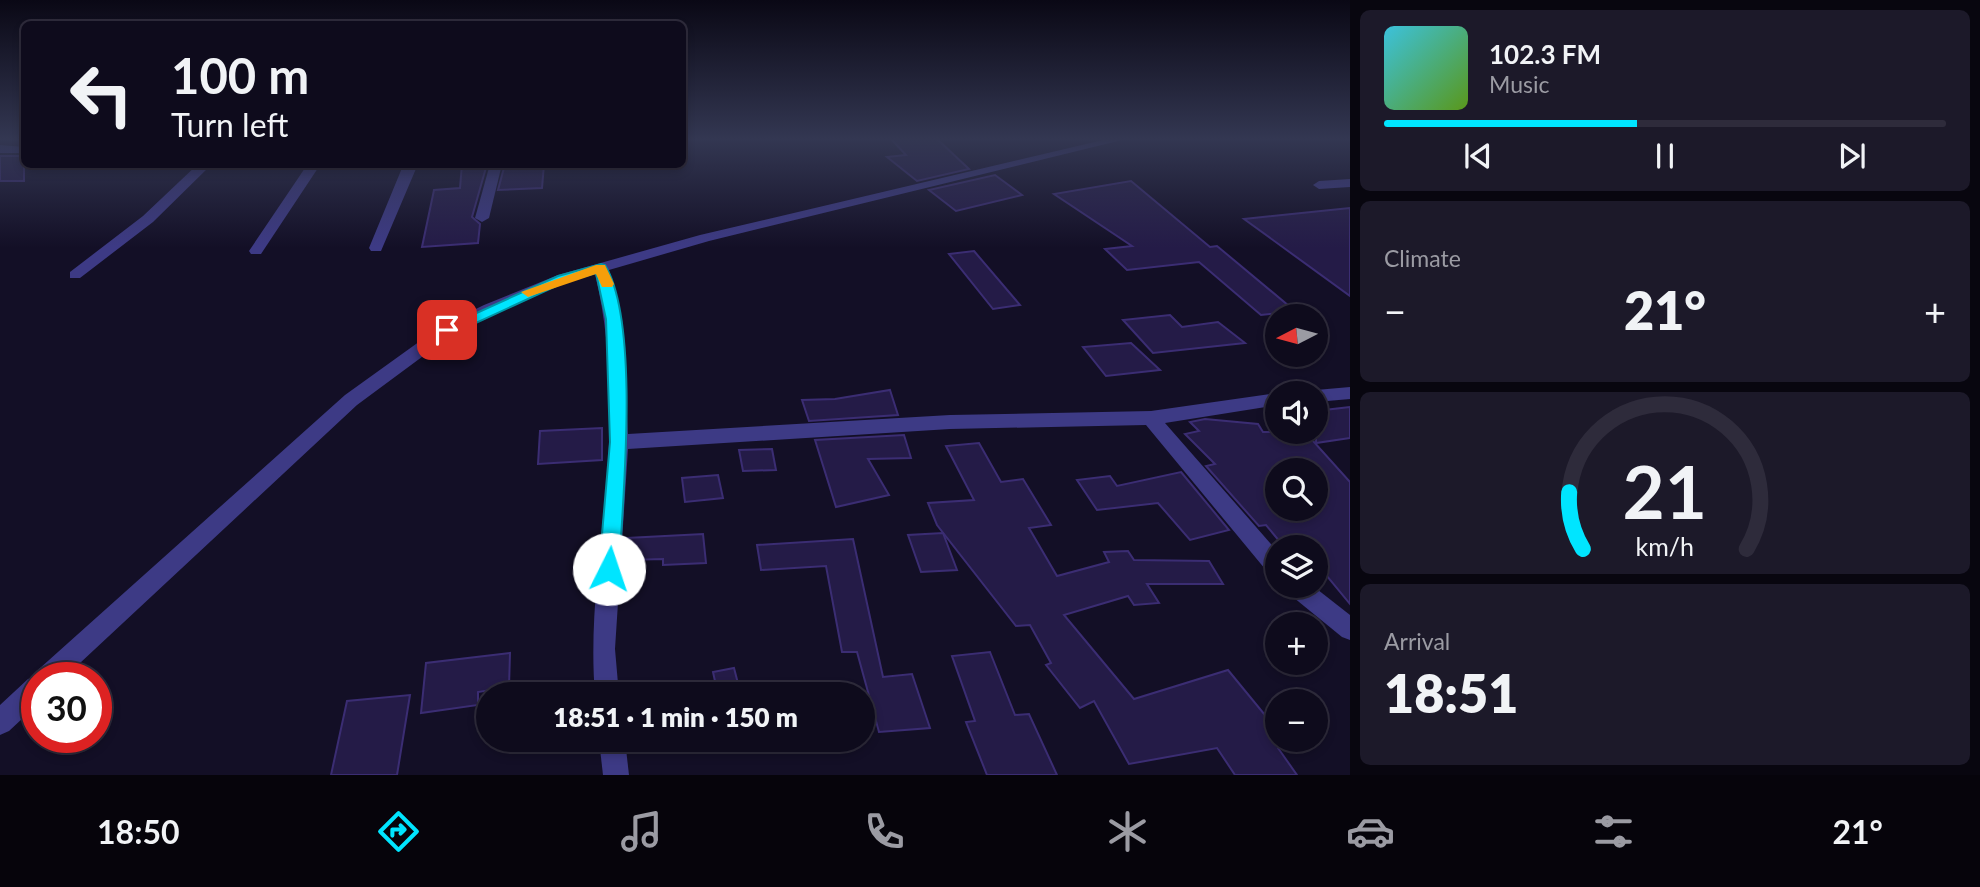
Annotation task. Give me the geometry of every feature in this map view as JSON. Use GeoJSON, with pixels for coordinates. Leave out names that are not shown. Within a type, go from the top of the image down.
{"type":"FeatureCollection","features":[{"type":"Feature","properties":{"kind":"street"},"geometry":{"type":"LineString","coordinates":[[75,275],[148,219],[193,176]]}},
{"type":"Feature","properties":{"kind":"street"},"geometry":{"type":"LineString","coordinates":[[256,251],[306,176]]}},
{"type":"Feature","properties":{"kind":"street"},"geometry":{"type":"LineString","coordinates":[[376,248],[406,176]]}},
{"type":"Feature","properties":{"kind":"street"},"geometry":{"type":"LineString","coordinates":[[482,218],[493,176]]}},
{"type":"Feature","properties":{"kind":"street"},"geometry":{"type":"LineString","coordinates":[[64,662],[293,452],[398,363],[447,330],[490,308],[563,278],[705,238],[962,176]]}},
{"type":"Feature","properties":{"kind":"street"},"geometry":{"type":"LineString","coordinates":[[1320,185],[1350,183]]}},
{"type":"Feature","properties":{"kind":"street"},"geometry":{"type":"LineString","coordinates":[[601,268],[607,281],[614,319],[618,442],[603,649],[606,682]]}},
{"type":"Feature","properties":{"kind":"street"},"geometry":{"type":"LineString","coordinates":[[1328,395],[1350,393]]}},
{"type":"Feature","properties":{"kind":"street"},"geometry":{"type":"LineString","coordinates":[[618,442],[950,422],[1151,418],[1265,401]]}},
{"type":"Feature","properties":{"kind":"street"},"geometry":{"type":"LineString","coordinates":[[1151,418],[1265,553]]}},
{"type":"Feature","properties":{"kind":"street"},"geometry":{"type":"LineString","coordinates":[[1311,598],[1350,629]]}},
{"type":"Feature","properties":{"kind":"street"},"geometry":{"type":"LineString","coordinates":[[0,722],[21,703]]}},
{"type":"Feature","properties":{"kind":"street"},"geometry":{"type":"LineString","coordinates":[[613,752],[616,775]]}},
{"type":"Feature","properties":{"kind":"building"},"geometry":{"type":"Polygon","coordinates":[[[0,176],[24,176],[24,181],[0,181],[0,176]]]}},
{"type":"Feature","properties":{"kind":"building"},"geometry":{"type":"Polygon","coordinates":[[[461,176],[484,176],[472,217],[480,224],[478,243],[422,247],[434,190],[460,188],[461,176]]]}},
{"type":"Feature","properties":{"kind":"building"},"geometry":{"type":"Polygon","coordinates":[[[502,176],[543,176],[542,188],[498,190],[502,176]]]}},
{"type":"Feature","properties":{"kind":"building"},"geometry":{"type":"Polygon","coordinates":[[[911,176],[938,176],[917,181],[911,176]]]}},
{"type":"Feature","properties":{"kind":"building"},"geometry":{"type":"Polygon","coordinates":[[[997,176],[1022,195],[956,211],[929,190],[997,176]]]}},
{"type":"Feature","properties":{"kind":"building"},"geometry":{"type":"Polygon","coordinates":[[[1131,181],[1210,247],[1217,246],[1287,304],[1265,304],[1265,315],[1261,315],[1199,262],[1127,270],[1105,249],[1132,246],[1054,194],[1131,181]]]}},
{"type":"Feature","properties":{"kind":"building"},"geometry":{"type":"Polygon","coordinates":[[[1350,208],[1350,296],[1244,219],[1350,208]]]}},
{"type":"Feature","properties":{"kind":"building"},"geometry":{"type":"Polygon","coordinates":[[[974,251],[1020,305],[993,309],[949,254],[974,251]]]}},
{"type":"Feature","properties":{"kind":"building"},"geometry":{"type":"Polygon","coordinates":[[[1170,315],[1182,327],[1218,322],[1245,343],[1153,353],[1123,320],[1170,315]]]}},
{"type":"Feature","properties":{"kind":"building"},"geometry":{"type":"Polygon","coordinates":[[[1131,343],[1160,370],[1106,376],[1083,347],[1131,343]]]}},
{"type":"Feature","properties":{"kind":"building"},"geometry":{"type":"Polygon","coordinates":[[[890,390],[898,415],[809,421],[802,400],[835,399],[890,390]]]}},
{"type":"Feature","properties":{"kind":"building"},"geometry":{"type":"Polygon","coordinates":[[[1350,407],[1350,438],[1328,441],[1328,410],[1350,407]]]}},
{"type":"Feature","properties":{"kind":"building"},"geometry":{"type":"Polygon","coordinates":[[[1205,419],[1258,424],[1265,432],[1265,444],[1316,444],[1350,482],[1350,604],[1328,577],[1328,535],[1274,535],[1266,525],[1259,526],[1206,466],[1215,464],[1185,434],[1199,431],[1190,422],[1205,419]]]}},
{"type":"Feature","properties":{"kind":"building"},"geometry":{"type":"Polygon","coordinates":[[[602,428],[602,460],[538,464],[540,431],[602,428]]]}},
{"type":"Feature","properties":{"kind":"building"},"geometry":{"type":"Polygon","coordinates":[[[904,435],[911,458],[868,459],[889,495],[836,507],[815,440],[904,435]]]}},
{"type":"Feature","properties":{"kind":"building"},"geometry":{"type":"Polygon","coordinates":[[[979,443],[1001,482],[1023,479],[1051,525],[1029,528],[1057,576],[1109,562],[1104,552],[1128,551],[1134,560],[1209,561],[1223,584],[1147,584],[1159,603],[1134,605],[1128,596],[1064,615],[1134,699],[1228,670],[1265,715],[1265,752],[1281,752],[1297,775],[1235,775],[1217,748],[1129,764],[1094,701],[1080,708],[1046,665],[1051,663],[1030,625],[1016,626],[937,525],[928,503],[974,500],[946,446],[979,443]]]}},
{"type":"Feature","properties":{"kind":"building"},"geometry":{"type":"Polygon","coordinates":[[[772,449],[776,470],[743,471],[739,450],[772,449]]]}},
{"type":"Feature","properties":{"kind":"building"},"geometry":{"type":"Polygon","coordinates":[[[1181,472],[1229,530],[1190,540],[1158,503],[1097,510],[1077,480],[1110,476],[1117,486],[1181,472]]]}},
{"type":"Feature","properties":{"kind":"building"},"geometry":{"type":"Polygon","coordinates":[[[718,475],[723,498],[685,502],[682,478],[718,475]]]}},
{"type":"Feature","properties":{"kind":"building"},"geometry":{"type":"Polygon","coordinates":[[[943,533],[957,570],[921,572],[908,535],[943,533]]]}},
{"type":"Feature","properties":{"kind":"building"},"geometry":{"type":"Polygon","coordinates":[[[703,534],[706,563],[663,565],[663,559],[628,560],[627,538],[703,534]]]}},
{"type":"Feature","properties":{"kind":"building"},"geometry":{"type":"Polygon","coordinates":[[[853,539],[883,677],[912,674],[930,728],[879,732],[875,717],[875,682],[865,682],[857,652],[842,652],[826,566],[761,570],[757,545],[853,539]]]}},
{"type":"Feature","properties":{"kind":"building"},"geometry":{"type":"Polygon","coordinates":[[[990,652],[1015,715],[1029,714],[1057,775],[987,775],[966,722],[975,721],[952,656],[990,652]]]}},
{"type":"Feature","properties":{"kind":"building"},"geometry":{"type":"Polygon","coordinates":[[[510,653],[509,682],[476,682],[476,705],[421,713],[426,663],[510,653]]]}},
{"type":"Feature","properties":{"kind":"building"},"geometry":{"type":"Polygon","coordinates":[[[734,668],[738,682],[715,682],[713,672],[734,668]]]}},
{"type":"Feature","properties":{"kind":"building"},"geometry":{"type":"Polygon","coordinates":[[[410,695],[397,775],[331,775],[347,701],[410,695]]]}},
{"type":"Feature","properties":{"kind":"slow traffic"},"geometry":{"type":"LineString","coordinates":[[528,292],[563,278],[601,268],[607,284]]}},
{"type":"Feature","properties":{"kind":"route"},"geometry":{"type":"LineString","coordinates":[[447,330],[490,308],[563,278],[601,268],[607,281],[614,319],[616,353],[615,414],[618,442],[609,569]]}}]}
